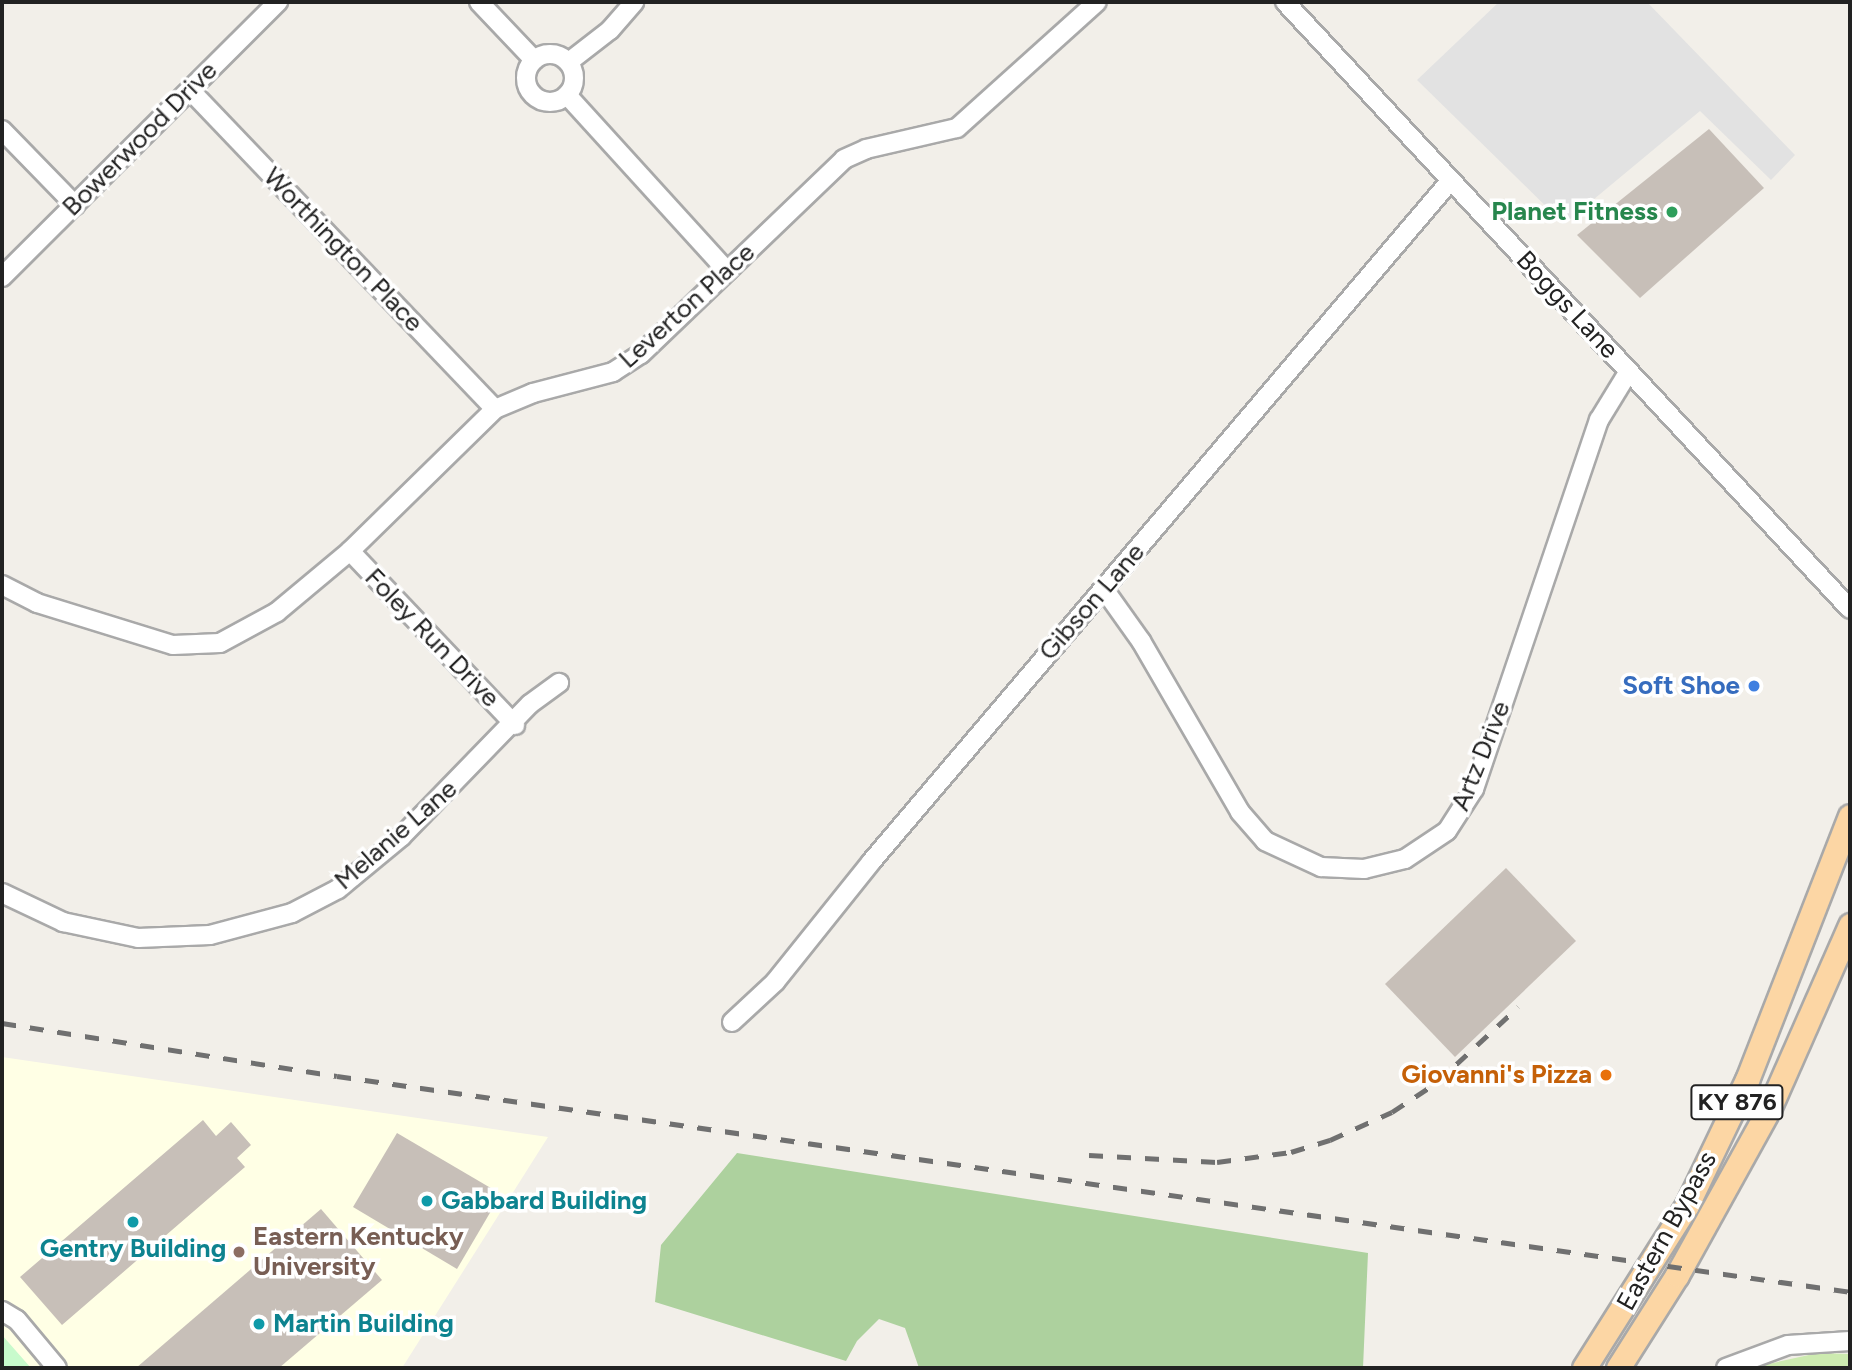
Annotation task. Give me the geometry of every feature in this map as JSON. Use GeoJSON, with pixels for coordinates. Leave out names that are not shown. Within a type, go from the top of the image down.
{"type":"FeatureCollection","features":[{"type":"Feature","properties":{"kind":"main road","name":"Eastern Bypass"},"geometry":{"type":"LineString","coordinates":[[1584,1368],[1687,1205],[1747,1080],[1850,816]]}},
{"type":"Feature","properties":{"kind":"main road","name":"Eastern Bypass"},"geometry":{"type":"LineString","coordinates":[[1618,1368],[1677,1275],[1769,1109],[1850,925]]}},
{"type":"Feature","properties":{"kind":"street","name":"Bowerwood Drive"},"geometry":{"type":"LineString","coordinates":[[2,277],[278,2]]}},
{"type":"Feature","properties":{"kind":"street"},"geometry":{"type":"LineString","coordinates":[[479,2],[534,60]]}},
{"type":"Feature","properties":{"kind":"street"},"geometry":{"type":"LineString","coordinates":[[570,61],[610,30],[634,2]]}},
{"type":"Feature","properties":{"kind":"street","name":"Leverton Place"},"geometry":{"type":"LineString","coordinates":[[2,585],[37,603],[105,628],[173,645],[220,643],[277,612],[349,551],[495,409],[533,393],[613,372],[641,354],[844,159],[866,149],[957,128],[1097,2]]}},
{"type":"Feature","properties":{"kind":"street","name":"Boggs Lane"},"geometry":{"type":"LineString","coordinates":[[1285,2],[1850,609]]}},
{"type":"Feature","properties":{"kind":"street"},"geometry":{"type":"LineString","coordinates":[[548,54],[570,61],[574,77],[567,95],[550,102],[530,91],[526,78],[534,60],[548,54]]}},
{"type":"Feature","properties":{"kind":"street","name":"Worthington Place"},"geometry":{"type":"LineString","coordinates":[[190,90],[495,409]]}},
{"type":"Feature","properties":{"kind":"street"},"geometry":{"type":"LineString","coordinates":[[567,95],[727,271]]}},
{"type":"Feature","properties":{"kind":"street"},"geometry":{"type":"LineString","coordinates":[[2,130],[75,205]]}},
{"type":"Feature","properties":{"kind":"street","name":"Gibson Lane"},"geometry":{"type":"LineString","coordinates":[[732,1022],[775,982],[1451,180]]}},
{"type":"Feature","properties":{"kind":"street","name":"Artz Drive"},"geometry":{"type":"LineString","coordinates":[[1104,589],[1141,641],[1235,804],[1265,841],[1321,867],[1364,869],[1405,859],[1440,838],[1474,789],[1598,420],[1629,371]]}},
{"type":"Feature","properties":{"kind":"street","name":"Foley Run Drive"},"geometry":{"type":"LineString","coordinates":[[349,551],[514,725]]}},
{"type":"Feature","properties":{"kind":"street","name":"Melanie Lane"},"geometry":{"type":"LineString","coordinates":[[2,892],[63,922],[138,938],[210,935],[292,913],[338,889],[401,837],[514,725],[530,704],[559,683]]}},
{"type":"Feature","properties":{"kind":"street"},"geometry":{"type":"LineString","coordinates":[[2,1311],[17,1320],[57,1368]]}},
{"type":"Feature","properties":{"kind":"street"},"geometry":{"type":"LineString","coordinates":[[1726,1368],[1788,1346],[1850,1341]]}},
{"type":"Feature","properties":{"kind":"shaded area"},"geometry":{"type":"Polygon","coordinates":[[[1499,2],[1647,2],[1795,155],[1771,180],[1700,111],[1564,224],[1417,80],[1499,2]]]}},
{"type":"Feature","properties":{"kind":"shaded area","name":"Eastern Kentucky University"},"geometry":{"type":"Polygon","coordinates":[[[2,1057],[548,1137],[402,1368],[2,1368],[2,1057]]]}},
{"type":"Feature","properties":{"kind":"green space"},"geometry":{"type":"Polygon","coordinates":[[[737,1153],[1368,1253],[1363,1368],[919,1368],[905,1328],[879,1319],[857,1341],[846,1361],[655,1302],[661,1245],[737,1153]]]}},
{"type":"Feature","properties":{"kind":"green space"},"geometry":{"type":"Polygon","coordinates":[[[2,1335],[9,1343],[31,1368],[2,1368],[2,1335]]]}},
{"type":"Feature","properties":{"kind":"green space"},"geometry":{"type":"Polygon","coordinates":[[[1818,1353],[1850,1354],[1850,1368],[1750,1368],[1818,1353]]]}},
{"type":"Feature","properties":{"kind":"building","name":"Planet Fitness"},"geometry":{"type":"Polygon","coordinates":[[[1709,129],[1764,188],[1640,298],[1577,235],[1709,129]]]}},
{"type":"Feature","properties":{"kind":"building"},"geometry":{"type":"Polygon","coordinates":[[[1506,868],[1576,941],[1455,1057],[1385,984],[1506,868]]]}},
{"type":"Feature","properties":{"kind":"building","name":"Gentry Building"},"geometry":{"type":"Polygon","coordinates":[[[203,1120],[216,1136],[231,1122],[251,1145],[237,1158],[245,1167],[62,1325],[20,1277],[203,1120]]]}},
{"type":"Feature","properties":{"kind":"building","name":"Gabbard Building"},"geometry":{"type":"Polygon","coordinates":[[[397,1133],[501,1194],[457,1269],[353,1207],[397,1133]]]}},
{"type":"Feature","properties":{"kind":"building","name":"Martin Building"},"geometry":{"type":"Polygon","coordinates":[[[321,1209],[382,1280],[279,1368],[136,1368],[321,1209]]]}},
{"type":"Feature","properties":{"kind":"railway"},"geometry":{"type":"LineString","coordinates":[[1089,1155],[1217,1162],[1291,1152],[1330,1140],[1392,1112],[1436,1083],[1518,1007]]}},
{"type":"Feature","properties":{"kind":"railway"},"geometry":{"type":"LineString","coordinates":[[2,1023],[337,1076],[1850,1292]]}},
{"type":"Feature","properties":{"kind":"place","name":"Planet Fitness"},"geometry":{"type":"Point","coordinates":[1672,212]}},
{"type":"Feature","properties":{"kind":"place","name":"Soft Shoe"},"geometry":{"type":"Point","coordinates":[1754,686]}},
{"type":"Feature","properties":{"kind":"place","name":"Giovanni's Pizza"},"geometry":{"type":"Point","coordinates":[1606,1075]}},
{"type":"Feature","properties":{"kind":"place","name":"Gabbard Building"},"geometry":{"type":"Point","coordinates":[427,1201]}},
{"type":"Feature","properties":{"kind":"place","name":"Gentry Building"},"geometry":{"type":"Point","coordinates":[133,1222]}},
{"type":"Feature","properties":{"kind":"place","name":"Eastern Kentucky University"},"geometry":{"type":"Point","coordinates":[239,1252]}},
{"type":"Feature","properties":{"kind":"place","name":"Martin Building"},"geometry":{"type":"Point","coordinates":[259,1324]}}]}
